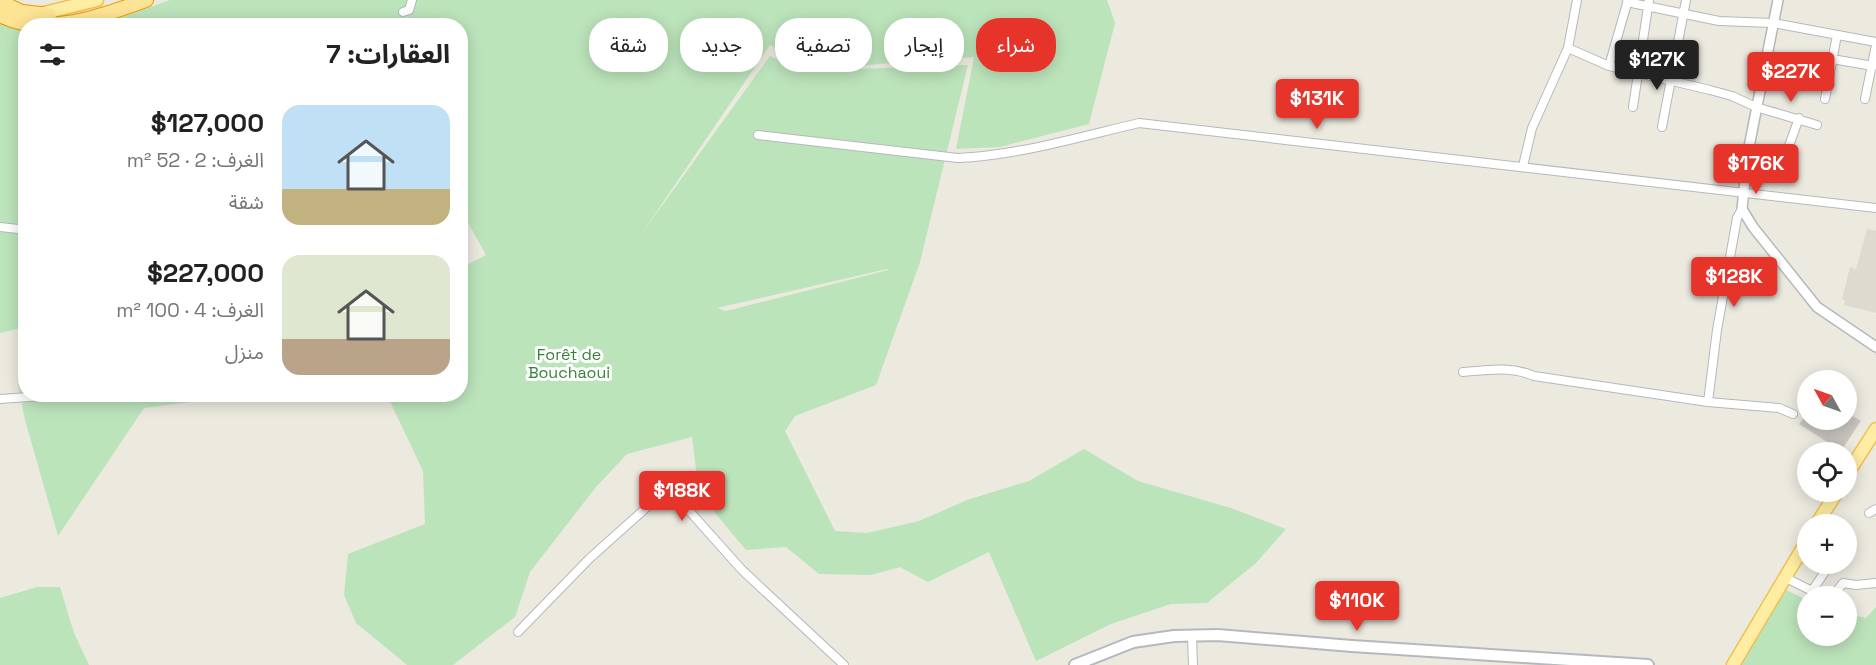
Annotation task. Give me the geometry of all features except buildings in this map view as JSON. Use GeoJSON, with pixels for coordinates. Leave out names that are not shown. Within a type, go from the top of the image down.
{"type":"FeatureCollection","features":[{"type":"Feature","properties":{"kind":"highway"},"geometry":{"type":"LineString","coordinates":[[0,2],[36,15],[81,12],[121,0]]}},
{"type":"Feature","properties":{"kind":"highway"},"geometry":{"type":"LineString","coordinates":[[88,17],[112,12],[146,0]]}},
{"type":"Feature","properties":{"kind":"highway"},"geometry":{"type":"LineString","coordinates":[[0,15],[18,22]]}},
{"type":"Feature","properties":{"kind":"main road"},"geometry":{"type":"LineString","coordinates":[[36,15],[97,0]]}},
{"type":"Feature","properties":{"kind":"main road"},"geometry":{"type":"LineString","coordinates":[[88,17],[134,0]]}},
{"type":"Feature","properties":{"kind":"main road"},"geometry":{"type":"LineString","coordinates":[[1857,460],[1875,434]]}},
{"type":"Feature","properties":{"kind":"main road"},"geometry":{"type":"LineString","coordinates":[[1733,665],[1797,556]]}},
{"type":"Feature","properties":{"kind":"main road"},"geometry":{"type":"LineString","coordinates":[[1075,665],[1133,642],[1218,635],[1648,665]]}},
{"type":"Feature","properties":{"kind":"street"},"geometry":{"type":"LineString","coordinates":[[403,12],[409,10],[412,0]]}},
{"type":"Feature","properties":{"kind":"street"},"geometry":{"type":"LineString","coordinates":[[1523,166],[1532,128],[1568,48],[1577,0]]}},
{"type":"Feature","properties":{"kind":"street"},"geometry":{"type":"LineString","coordinates":[[1662,127],[1686,0]]}},
{"type":"Feature","properties":{"kind":"street"},"geometry":{"type":"LineString","coordinates":[[1708,402],[1719,319],[1737,218],[1742,209],[1756,107],[1778,0]]}},
{"type":"Feature","properties":{"kind":"street"},"geometry":{"type":"LineString","coordinates":[[1610,66],[1628,1],[1649,3],[1719,21],[1773,23],[1876,44],[1865,99]]}},
{"type":"Feature","properties":{"kind":"street"},"geometry":{"type":"LineString","coordinates":[[1633,107],[1649,3]]}},
{"type":"Feature","properties":{"kind":"street"},"geometry":{"type":"LineString","coordinates":[[1825,99],[1837,35]]}},
{"type":"Feature","properties":{"kind":"street"},"geometry":{"type":"LineString","coordinates":[[1568,48],[1610,66],[1732,96],[1756,107],[1817,125]]}},
{"type":"Feature","properties":{"kind":"street"},"geometry":{"type":"LineString","coordinates":[[1833,59],[1873,66]]}},
{"type":"Feature","properties":{"kind":"street"},"geometry":{"type":"LineString","coordinates":[[1786,154],[1799,118]]}},
{"type":"Feature","properties":{"kind":"street"},"geometry":{"type":"LineString","coordinates":[[758,135],[957,158],[985,156],[1044,146],[1139,123],[1876,208]]}},
{"type":"Feature","properties":{"kind":"street"},"geometry":{"type":"LineString","coordinates":[[1742,209],[1753,227],[1817,307],[1876,347]]}},
{"type":"Feature","properties":{"kind":"street"},"geometry":{"type":"LineString","coordinates":[[0,227],[18,229]]}},
{"type":"Feature","properties":{"kind":"street"},"geometry":{"type":"LineString","coordinates":[[1463,372],[1521,370],[1534,376],[1708,402],[1779,408],[1793,414]]}},
{"type":"Feature","properties":{"kind":"street"},"geometry":{"type":"LineString","coordinates":[[0,399],[18,398]]}},
{"type":"Feature","properties":{"kind":"street"},"geometry":{"type":"LineString","coordinates":[[518,633],[590,558],[656,499],[666,493],[676,496],[742,570],[844,665]]}},
{"type":"Feature","properties":{"kind":"street"},"geometry":{"type":"LineString","coordinates":[[1784,577],[1802,586]]}},
{"type":"Feature","properties":{"kind":"street"},"geometry":{"type":"LineString","coordinates":[[1841,586],[1843,583],[1856,585],[1876,583]]}},
{"type":"Feature","properties":{"kind":"street"},"geometry":{"type":"LineString","coordinates":[[1192,636],[1193,665]]}},
{"type":"Feature","properties":{"kind":"shaded area"},"geometry":{"type":"Polygon","coordinates":[[[1867,229],[1876,231],[1876,313],[1844,305],[1845,300],[1842,299],[1850,267],[1856,269],[1867,229]]]}},
{"type":"Feature","properties":{"kind":"green space","name":"Forêt de Bouchaoui"},"geometry":{"type":"Polygon","coordinates":[[[170,0],[1107,0],[1115,23],[1089,124],[1000,147],[956,149],[974,57],[964,58],[964,18],[884,18],[884,64],[872,65],[872,18],[775,18],[775,48],[770,45],[763,55],[763,18],[680,18],[680,72],[752,72],[640,236],[758,72],[763,72],[763,66],[770,56],[775,58],[775,72],[872,72],[872,68],[884,68],[884,72],[964,72],[964,65],[968,65],[920,262],[876,385],[795,416],[785,431],[835,531],[867,533],[919,521],[967,500],[1029,481],[1084,449],[1138,481],[1231,508],[1286,529],[1256,563],[1207,603],[1171,604],[1111,624],[1036,661],[989,552],[928,582],[900,567],[871,575],[819,574],[786,547],[746,550],[716,514],[696,469],[692,437],[627,454],[596,487],[530,572],[515,617],[453,665],[407,665],[356,623],[344,595],[348,554],[425,524],[423,471],[390,402],[468,402],[468,264],[486,255],[468,223],[468,18],[121,18],[170,0]],[[887,269],[717,308],[726,311],[887,269]]]}},
{"type":"Feature","properties":{"kind":"green space"},"geometry":{"type":"Polygon","coordinates":[[[0,22],[18,26],[18,329],[0,333],[0,22]]]}},
{"type":"Feature","properties":{"kind":"green space"},"geometry":{"type":"Polygon","coordinates":[[[21,402],[191,402],[144,408],[58,536],[21,402]]]}},
{"type":"Feature","properties":{"kind":"green space"},"geometry":{"type":"Polygon","coordinates":[[[37,587],[60,587],[74,633],[89,665],[0,665],[0,598],[37,587]]]}},
{"type":"Feature","properties":{"kind":"green space"},"geometry":{"type":"Polygon","coordinates":[[[1786,590],[1797,595],[1797,646],[1857,646],[1857,616],[1866,618],[1876,607],[1876,665],[1741,665],[1786,590]]]}}]}
